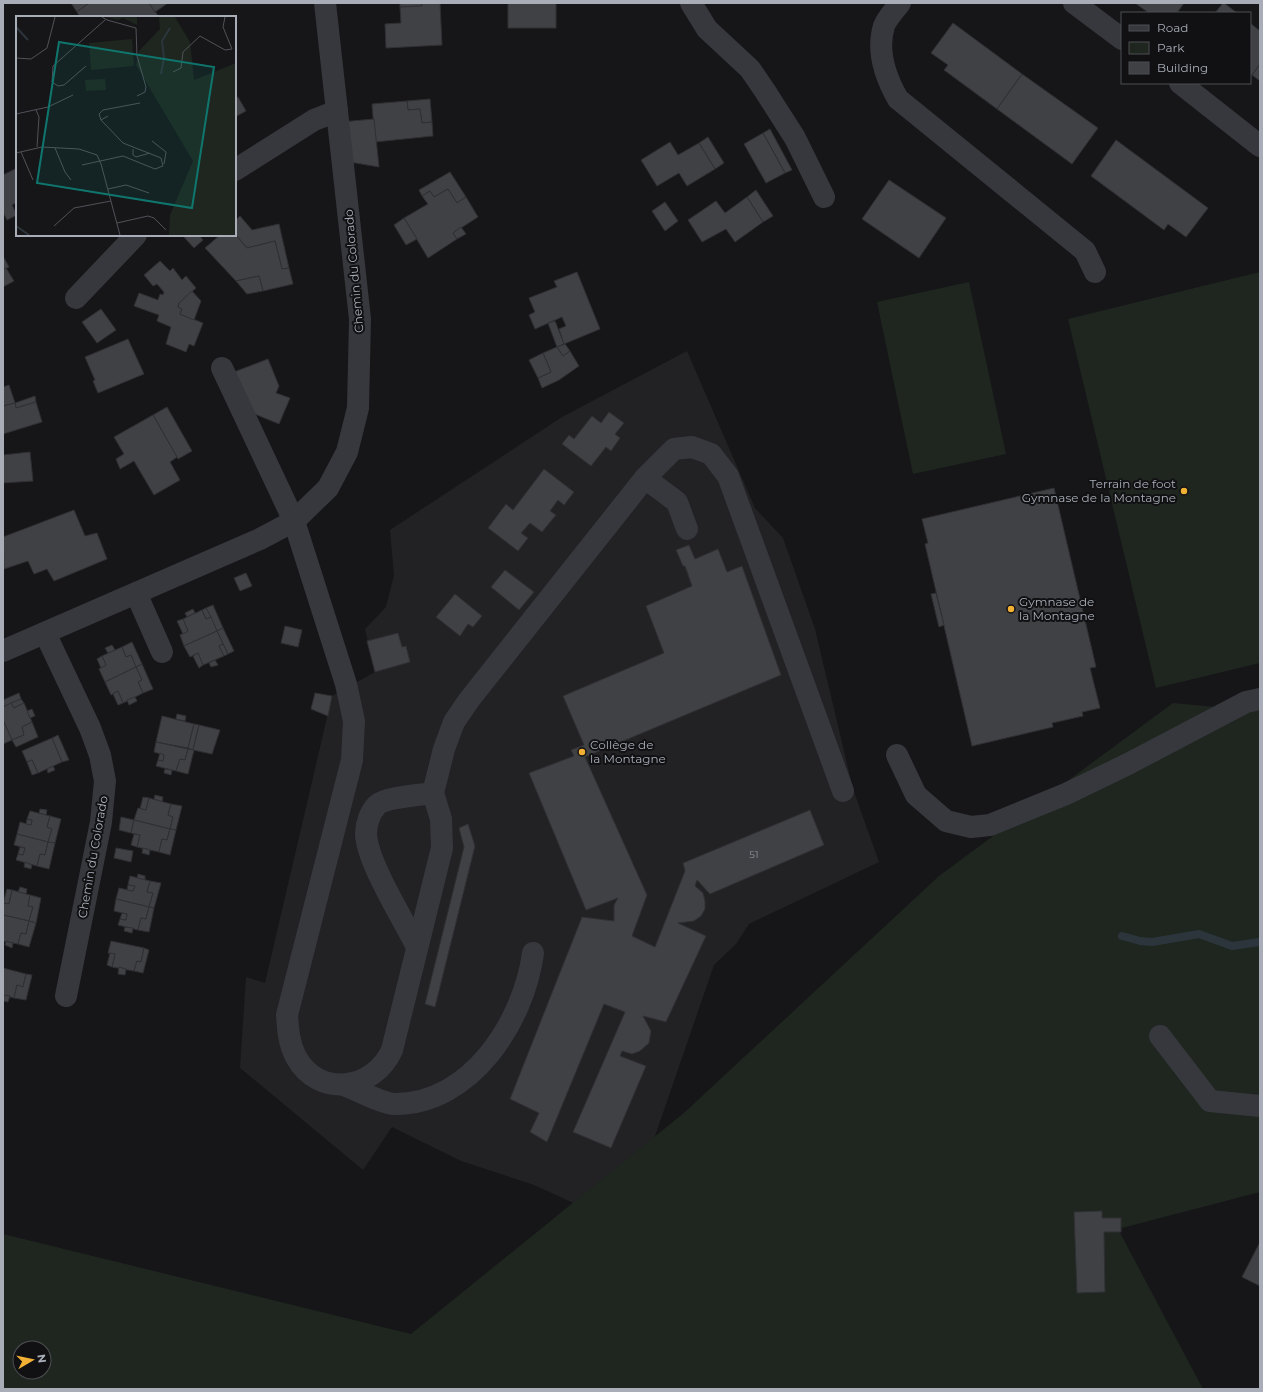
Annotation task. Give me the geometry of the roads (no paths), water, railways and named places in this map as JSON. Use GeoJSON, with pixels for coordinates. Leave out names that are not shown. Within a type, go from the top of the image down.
{"type":"FeatureCollection","features":[{"type":"Feature","properties":{"kind":"street","name":"Chemin du Colorado"},"geometry":{"type":"LineString","coordinates":[[3,652],[260,539],[294,520],[328,488],[347,452],[358,408],[360,319],[325,3]]}},
{"type":"Feature","properties":{"kind":"street"},"geometry":{"type":"LineString","coordinates":[[691,3],[707,28],[750,69],[795,138],[824,197]]}},
{"type":"Feature","properties":{"kind":"street"},"geometry":{"type":"LineString","coordinates":[[900,3],[884,25],[881,52],[887,79],[898,100],[1085,251],[1095,272]]}},
{"type":"Feature","properties":{"kind":"street"},"geometry":{"type":"LineString","coordinates":[[1074,3],[1121,38]]}},
{"type":"Feature","properties":{"kind":"street"},"geometry":{"type":"LineString","coordinates":[[1181,84],[1260,146]]}},
{"type":"Feature","properties":{"kind":"street"},"geometry":{"type":"LineString","coordinates":[[236,169],[314,120],[337,111]]}},
{"type":"Feature","properties":{"kind":"street"},"geometry":{"type":"LineString","coordinates":[[76,298],[135,236]]}},
{"type":"Feature","properties":{"kind":"street"},"geometry":{"type":"LineString","coordinates":[[222,368],[294,520],[346,684],[354,721],[352,760],[287,1015],[288,1037],[297,1058],[311,1074],[327,1083],[346,1086],[393,1104],[423,1101],[452,1089],[473,1072],[492,1052],[517,1008],[530,972],[533,953]]}},
{"type":"Feature","properties":{"kind":"street"},"geometry":{"type":"LineString","coordinates":[[346,1086],[362,1081],[387,1062],[392,1050],[416,945],[442,848],[441,819],[433,793],[444,749],[454,722],[469,700],[645,478],[674,449],[692,447],[711,454],[728,476],[843,790]]}},
{"type":"Feature","properties":{"kind":"street"},"geometry":{"type":"LineString","coordinates":[[645,478],[677,502],[687,529]]}},
{"type":"Feature","properties":{"kind":"street"},"geometry":{"type":"LineString","coordinates":[[136,593],[162,652]]}},
{"type":"Feature","properties":{"kind":"street","name":"Chemin du Colorado"},"geometry":{"type":"LineString","coordinates":[[45,633],[90,728],[100,755],[105,781],[101,822],[66,996]]}},
{"type":"Feature","properties":{"kind":"street"},"geometry":{"type":"LineString","coordinates":[[897,755],[916,795],[946,821],[971,826],[990,825],[1066,794],[1128,764],[1246,702],[1260,699]]}},
{"type":"Feature","properties":{"kind":"street"},"geometry":{"type":"LineString","coordinates":[[416,945],[376,867],[370,851],[366,833],[370,816],[378,804],[398,798],[433,793]]}},
{"type":"Feature","properties":{"kind":"street"},"geometry":{"type":"LineString","coordinates":[[1160,1036],[1210,1101],[1260,1106]]}},
{"type":"Feature","properties":{"kind":"waterway"},"geometry":{"type":"LineString","coordinates":[[1122,936],[1140,941],[1152,942],[1199,934],[1232,946],[1260,942]]}},
{"type":"Feature","properties":{"kind":"place","name":"Terrain de foot Gymnase de la Montagne"},"geometry":{"type":"Point","coordinates":[1184,491]}},
{"type":"Feature","properties":{"kind":"place","name":"Gymnase de la Montagne"},"geometry":{"type":"Point","coordinates":[1011,609]}},
{"type":"Feature","properties":{"kind":"place","name":"Collège de la Montagne"},"geometry":{"type":"Point","coordinates":[582,752]}}]}
